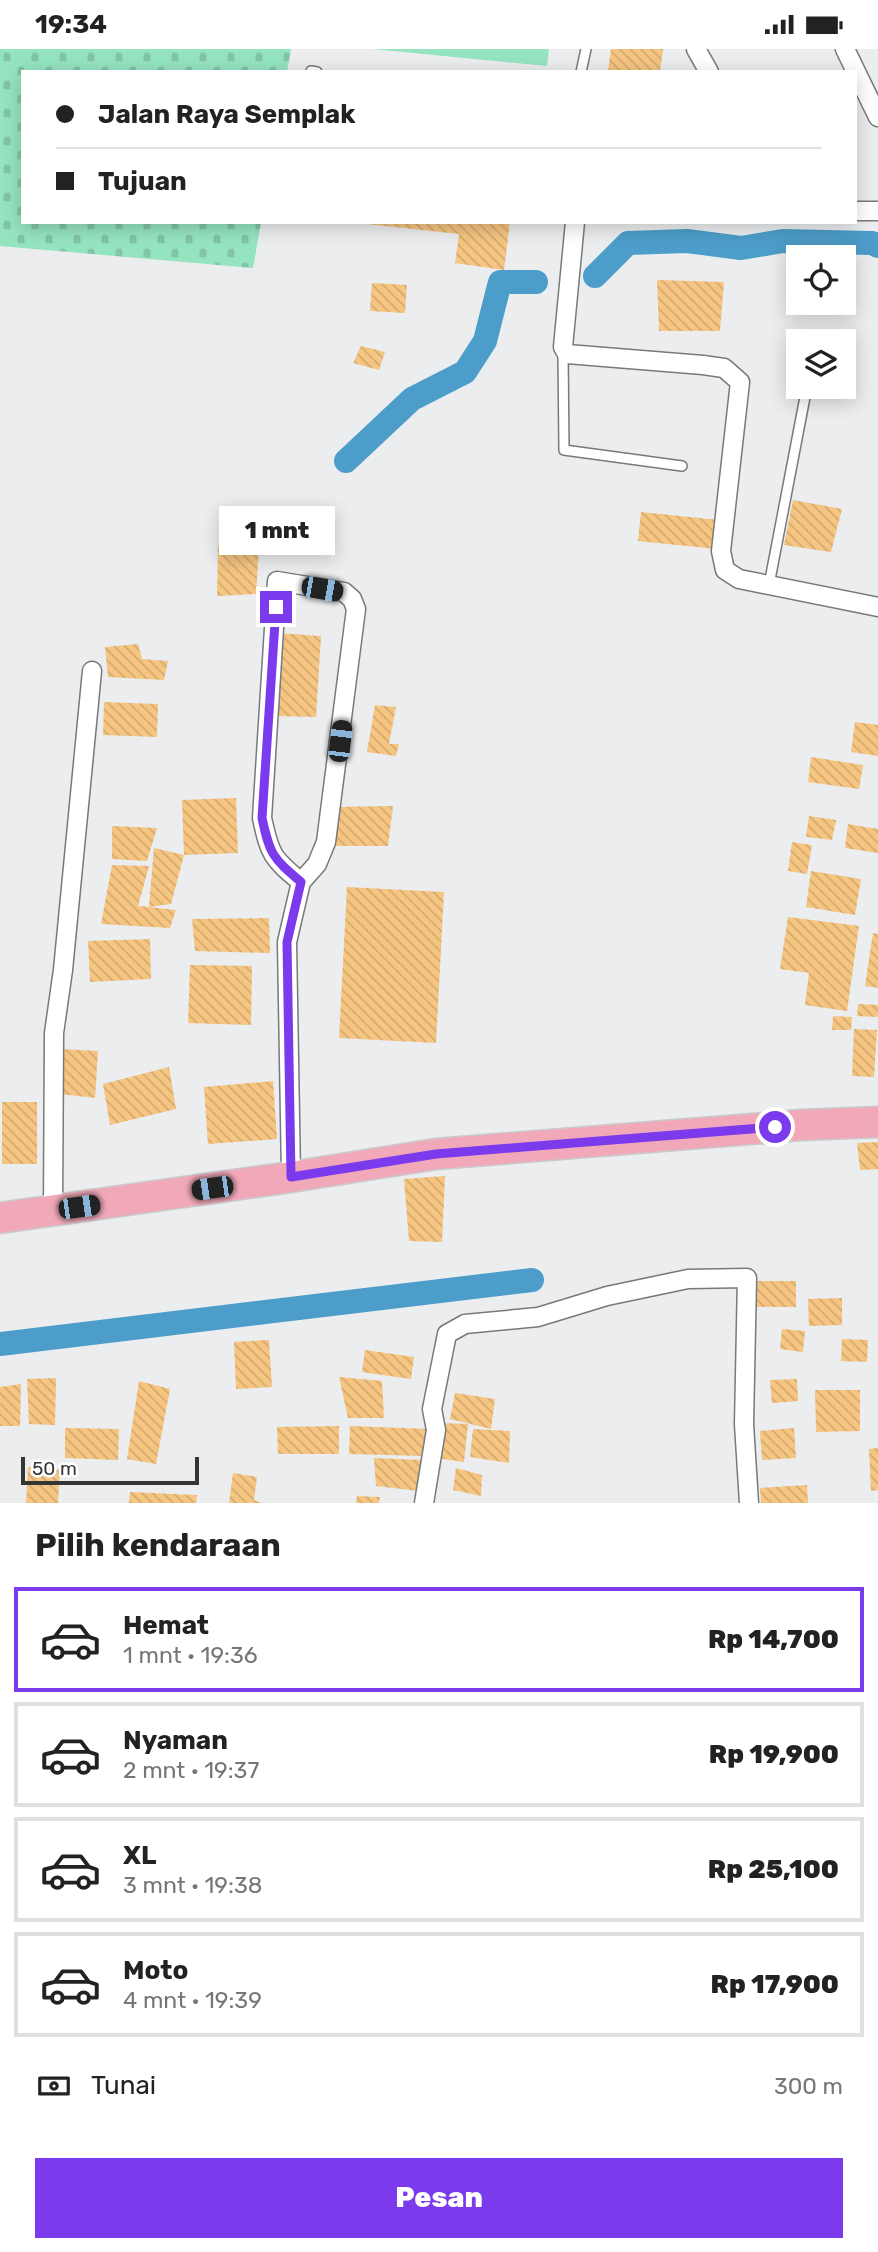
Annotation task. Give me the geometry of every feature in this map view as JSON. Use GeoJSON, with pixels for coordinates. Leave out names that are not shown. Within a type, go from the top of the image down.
{"type":"FeatureCollection","features":[{"type":"Feature","properties":{"kind":"main road"},"geometry":{"type":"LineString","coordinates":[[0,1219],[436,1154],[801,1125],[878,1122]]}},
{"type":"Feature","properties":{"kind":"street"},"geometry":{"type":"LineString","coordinates":[[696,49],[708,70]]}},
{"type":"Feature","properties":{"kind":"street"},"geometry":{"type":"LineString","coordinates":[[845,49],[855,70]]}},
{"type":"Feature","properties":{"kind":"street"},"geometry":{"type":"LineString","coordinates":[[857,74],[878,117]]}},
{"type":"Feature","properties":{"kind":"street"},"geometry":{"type":"LineString","coordinates":[[857,211],[878,211]]}},
{"type":"Feature","properties":{"kind":"street"},"geometry":{"type":"LineString","coordinates":[[575,224],[563,347],[567,354],[724,368],[740,382],[721,551],[725,570],[739,579],[878,607]]}},
{"type":"Feature","properties":{"kind":"street"},"geometry":{"type":"LineString","coordinates":[[291,1177],[287,942],[301,882],[317,864],[326,842],[356,609],[352,599],[344,592],[277,581],[262,818],[268,849],[276,861],[301,882]]}},
{"type":"Feature","properties":{"kind":"street"},"geometry":{"type":"LineString","coordinates":[[53,1211],[54,1033],[63,970],[92,671]]}},
{"type":"Feature","properties":{"kind":"street"},"geometry":{"type":"LineString","coordinates":[[424,1503],[436,1430],[432,1409],[447,1334],[465,1324],[538,1317],[607,1296],[688,1279],[747,1278],[744,1425],[750,1503]]}},
{"type":"Feature","properties":{"kind":"lane"},"geometry":{"type":"LineString","coordinates":[[581,70],[586,49]]}},
{"type":"Feature","properties":{"kind":"lane"},"geometry":{"type":"LineString","coordinates":[[563,347],[564,450],[682,466]]}},
{"type":"Feature","properties":{"kind":"lane"},"geometry":{"type":"LineString","coordinates":[[769,585],[805,399]]}},
{"type":"Feature","properties":{"kind":"green space"},"geometry":{"type":"Polygon","coordinates":[[[0,49],[291,49],[287,70],[21,70],[21,224],[261,224],[253,268],[0,246],[0,49]]]}},
{"type":"Feature","properties":{"kind":"green space"},"geometry":{"type":"Polygon","coordinates":[[[373,49],[549,49],[547,66],[373,49]]]}},
{"type":"Feature","properties":{"kind":"building"},"geometry":{"type":"Polygon","coordinates":[[[611,49],[663,49],[660,70],[608,70],[611,49]]]}},
{"type":"Feature","properties":{"kind":"building"},"geometry":{"type":"Polygon","coordinates":[[[367,224],[510,224],[504,270],[455,263],[459,234],[367,224]]]}},
{"type":"Feature","properties":{"kind":"building"},"geometry":{"type":"Polygon","coordinates":[[[657,280],[724,282],[720,331],[659,331],[657,280]]]}},
{"type":"Feature","properties":{"kind":"building"},"geometry":{"type":"Polygon","coordinates":[[[372,283],[407,285],[405,313],[370,311],[372,283]]]}},
{"type":"Feature","properties":{"kind":"building"},"geometry":{"type":"Polygon","coordinates":[[[361,346],[385,352],[379,370],[353,363],[361,346]]]}},
{"type":"Feature","properties":{"kind":"building"},"geometry":{"type":"Polygon","coordinates":[[[793,500],[842,509],[831,552],[784,545],[793,500]]]}},
{"type":"Feature","properties":{"kind":"building"},"geometry":{"type":"Polygon","coordinates":[[[641,512],[719,520],[716,549],[638,541],[641,512]]]}},
{"type":"Feature","properties":{"kind":"building"},"geometry":{"type":"Polygon","coordinates":[[[218,545],[259,548],[256,594],[217,596],[218,545]]]}},
{"type":"Feature","properties":{"kind":"building"},"geometry":{"type":"Polygon","coordinates":[[[278,633],[321,636],[316,717],[270,716],[278,633]]]}},
{"type":"Feature","properties":{"kind":"building"},"geometry":{"type":"Polygon","coordinates":[[[138,644],[142,659],[168,661],[164,680],[108,677],[105,647],[138,644]]]}},
{"type":"Feature","properties":{"kind":"building"},"geometry":{"type":"Polygon","coordinates":[[[104,702],[158,704],[157,737],[103,735],[104,702]]]}},
{"type":"Feature","properties":{"kind":"building"},"geometry":{"type":"Polygon","coordinates":[[[375,705],[396,707],[389,744],[399,744],[396,756],[367,752],[375,705]]]}},
{"type":"Feature","properties":{"kind":"building"},"geometry":{"type":"Polygon","coordinates":[[[855,722],[878,725],[878,756],[851,752],[855,722]]]}},
{"type":"Feature","properties":{"kind":"building"},"geometry":{"type":"Polygon","coordinates":[[[811,757],[863,765],[859,789],[808,782],[811,757]]]}},
{"type":"Feature","properties":{"kind":"building"},"geometry":{"type":"Polygon","coordinates":[[[236,798],[238,853],[184,855],[182,800],[236,798]]]}},
{"type":"Feature","properties":{"kind":"building"},"geometry":{"type":"Polygon","coordinates":[[[393,806],[388,846],[332,846],[334,807],[393,806]]]}},
{"type":"Feature","properties":{"kind":"building"},"geometry":{"type":"Polygon","coordinates":[[[809,816],[836,820],[832,840],[806,837],[809,816]]]}},
{"type":"Feature","properties":{"kind":"building"},"geometry":{"type":"Polygon","coordinates":[[[848,824],[878,829],[878,853],[845,848],[848,824]]]}},
{"type":"Feature","properties":{"kind":"building"},"geometry":{"type":"Polygon","coordinates":[[[112,826],[157,828],[147,861],[112,859],[112,826]]]}},
{"type":"Feature","properties":{"kind":"building"},"geometry":{"type":"Polygon","coordinates":[[[792,842],[812,845],[807,874],[788,871],[792,842]]]}},
{"type":"Feature","properties":{"kind":"building"},"geometry":{"type":"Polygon","coordinates":[[[154,848],[184,855],[171,904],[149,907],[154,848]]]}},
{"type":"Feature","properties":{"kind":"building"},"geometry":{"type":"Polygon","coordinates":[[[112,865],[149,866],[138,906],[176,910],[170,928],[101,924],[112,865]]]}},
{"type":"Feature","properties":{"kind":"building"},"geometry":{"type":"Polygon","coordinates":[[[811,871],[861,879],[855,915],[806,907],[811,871]]]}},
{"type":"Feature","properties":{"kind":"building"},"geometry":{"type":"Polygon","coordinates":[[[347,887],[444,892],[436,1043],[339,1038],[347,887]]]}},
{"type":"Feature","properties":{"kind":"building"},"geometry":{"type":"Polygon","coordinates":[[[788,917],[859,926],[847,1011],[805,1005],[809,973],[780,969],[788,917]]]}},
{"type":"Feature","properties":{"kind":"building"},"geometry":{"type":"Polygon","coordinates":[[[269,918],[270,953],[195,951],[192,919],[269,918]]]}},
{"type":"Feature","properties":{"kind":"building"},"geometry":{"type":"Polygon","coordinates":[[[873,933],[878,934],[878,988],[865,986],[873,933]]]}},
{"type":"Feature","properties":{"kind":"building"},"geometry":{"type":"Polygon","coordinates":[[[150,939],[151,979],[90,982],[88,941],[150,939]]]}},
{"type":"Feature","properties":{"kind":"building"},"geometry":{"type":"Polygon","coordinates":[[[190,965],[252,966],[251,1025],[188,1023],[190,965]]]}},
{"type":"Feature","properties":{"kind":"building"},"geometry":{"type":"Polygon","coordinates":[[[858,1004],[878,1005],[878,1017],[857,1016],[858,1004]]]}},
{"type":"Feature","properties":{"kind":"building"},"geometry":{"type":"Polygon","coordinates":[[[833,1016],[852,1017],[851,1030],[832,1030],[833,1016]]]}},
{"type":"Feature","properties":{"kind":"building"},"geometry":{"type":"Polygon","coordinates":[[[854,1029],[877,1030],[874,1077],[852,1076],[854,1029]]]}},
{"type":"Feature","properties":{"kind":"building"},"geometry":{"type":"Polygon","coordinates":[[[61,1049],[98,1051],[95,1098],[60,1094],[61,1049]]]}},
{"type":"Feature","properties":{"kind":"building"},"geometry":{"type":"Polygon","coordinates":[[[169,1067],[176,1109],[110,1125],[103,1084],[169,1067]]]}},
{"type":"Feature","properties":{"kind":"building"},"geometry":{"type":"Polygon","coordinates":[[[273,1081],[277,1139],[208,1144],[204,1087],[273,1081]]]}},
{"type":"Feature","properties":{"kind":"building"},"geometry":{"type":"Polygon","coordinates":[[[2,1102],[37,1102],[37,1164],[2,1164],[2,1102]]]}},
{"type":"Feature","properties":{"kind":"building"},"geometry":{"type":"Polygon","coordinates":[[[878,1142],[878,1169],[860,1170],[857,1143],[878,1142]]]}},
{"type":"Feature","properties":{"kind":"building"},"geometry":{"type":"Polygon","coordinates":[[[445,1176],[442,1242],[409,1241],[404,1179],[445,1176]]]}},
{"type":"Feature","properties":{"kind":"building"},"geometry":{"type":"Polygon","coordinates":[[[757,1281],[796,1281],[796,1307],[756,1307],[757,1281]]]}},
{"type":"Feature","properties":{"kind":"building"},"geometry":{"type":"Polygon","coordinates":[[[842,1298],[842,1325],[809,1326],[808,1299],[842,1298]]]}},
{"type":"Feature","properties":{"kind":"building"},"geometry":{"type":"Polygon","coordinates":[[[782,1329],[805,1331],[803,1352],[780,1349],[782,1329]]]}},
{"type":"Feature","properties":{"kind":"building"},"geometry":{"type":"Polygon","coordinates":[[[842,1339],[868,1340],[867,1362],[841,1361],[842,1339]]]}},
{"type":"Feature","properties":{"kind":"building"},"geometry":{"type":"Polygon","coordinates":[[[269,1340],[272,1387],[236,1389],[234,1342],[269,1340]]]}},
{"type":"Feature","properties":{"kind":"building"},"geometry":{"type":"Polygon","coordinates":[[[365,1350],[414,1357],[411,1379],[362,1372],[365,1350]]]}},
{"type":"Feature","properties":{"kind":"building"},"geometry":{"type":"Polygon","coordinates":[[[339,1377],[382,1381],[384,1418],[348,1418],[339,1377]]]}},
{"type":"Feature","properties":{"kind":"building"},"geometry":{"type":"Polygon","coordinates":[[[56,1378],[55,1425],[29,1424],[27,1379],[56,1378]]]}},
{"type":"Feature","properties":{"kind":"building"},"geometry":{"type":"Polygon","coordinates":[[[797,1379],[798,1401],[772,1403],[770,1380],[797,1379]]]}},
{"type":"Feature","properties":{"kind":"building"},"geometry":{"type":"Polygon","coordinates":[[[139,1381],[170,1389],[156,1464],[127,1459],[139,1381]]]}},
{"type":"Feature","properties":{"kind":"building"},"geometry":{"type":"Polygon","coordinates":[[[21,1384],[20,1426],[0,1426],[0,1387],[21,1384]]]}},
{"type":"Feature","properties":{"kind":"building"},"geometry":{"type":"Polygon","coordinates":[[[815,1390],[860,1390],[860,1431],[816,1432],[815,1390]]]}},
{"type":"Feature","properties":{"kind":"building"},"geometry":{"type":"Polygon","coordinates":[[[455,1393],[495,1399],[491,1429],[450,1419],[455,1393]]]}},
{"type":"Feature","properties":{"kind":"building"},"geometry":{"type":"Polygon","coordinates":[[[440,1423],[468,1424],[464,1462],[436,1458],[440,1423]]]}},
{"type":"Feature","properties":{"kind":"building"},"geometry":{"type":"Polygon","coordinates":[[[339,1426],[339,1454],[278,1454],[277,1427],[339,1426]]]}},
{"type":"Feature","properties":{"kind":"building"},"geometry":{"type":"Polygon","coordinates":[[[350,1426],[431,1429],[423,1456],[349,1454],[350,1426]]]}},
{"type":"Feature","properties":{"kind":"building"},"geometry":{"type":"Polygon","coordinates":[[[65,1428],[119,1429],[118,1460],[65,1458],[65,1428]]]}},
{"type":"Feature","properties":{"kind":"building"},"geometry":{"type":"Polygon","coordinates":[[[794,1428],[796,1458],[762,1460],[760,1431],[794,1428]]]}},
{"type":"Feature","properties":{"kind":"building"},"geometry":{"type":"Polygon","coordinates":[[[473,1429],[510,1431],[509,1463],[470,1457],[473,1429]]]}},
{"type":"Feature","properties":{"kind":"building"},"geometry":{"type":"Polygon","coordinates":[[[878,1448],[878,1490],[871,1491],[869,1449],[878,1448]]]}},
{"type":"Feature","properties":{"kind":"building"},"geometry":{"type":"Polygon","coordinates":[[[374,1458],[424,1460],[419,1491],[376,1486],[374,1458]]]}},
{"type":"Feature","properties":{"kind":"building"},"geometry":{"type":"Polygon","coordinates":[[[28,1467],[60,1469],[58,1503],[26,1503],[28,1467]]]}},
{"type":"Feature","properties":{"kind":"building"},"geometry":{"type":"Polygon","coordinates":[[[456,1468],[482,1475],[481,1496],[453,1490],[456,1468]]]}},
{"type":"Feature","properties":{"kind":"building"},"geometry":{"type":"Polygon","coordinates":[[[233,1473],[257,1477],[254,1500],[262,1503],[229,1503],[233,1473]]]}},
{"type":"Feature","properties":{"kind":"building"},"geometry":{"type":"Polygon","coordinates":[[[807,1485],[808,1503],[761,1503],[760,1488],[807,1485]]]}},
{"type":"Feature","properties":{"kind":"building"},"geometry":{"type":"Polygon","coordinates":[[[130,1492],[197,1495],[196,1503],[129,1503],[130,1492]]]}},
{"type":"Feature","properties":{"kind":"building"},"geometry":{"type":"Polygon","coordinates":[[[357,1496],[380,1497],[379,1503],[356,1503],[357,1496]]]}},
{"type":"Feature","properties":{"kind":"waterway"},"geometry":{"type":"LineString","coordinates":[[595,276],[628,243],[687,241],[741,248],[783,241],[872,243],[878,246]]}},
{"type":"Feature","properties":{"kind":"waterway"},"geometry":{"type":"LineString","coordinates":[[346,461],[412,399],[465,372],[485,341],[500,282],[536,282]]}},
{"type":"Feature","properties":{"kind":"waterway"},"geometry":{"type":"LineString","coordinates":[[0,1344],[532,1280]]}},
{"type":"Feature","properties":{"kind":"route"},"geometry":{"type":"LineString","coordinates":[[276,607],[262,818],[268,849],[276,861],[301,882],[287,942],[291,1177],[436,1154],[775,1127]]}}]}
